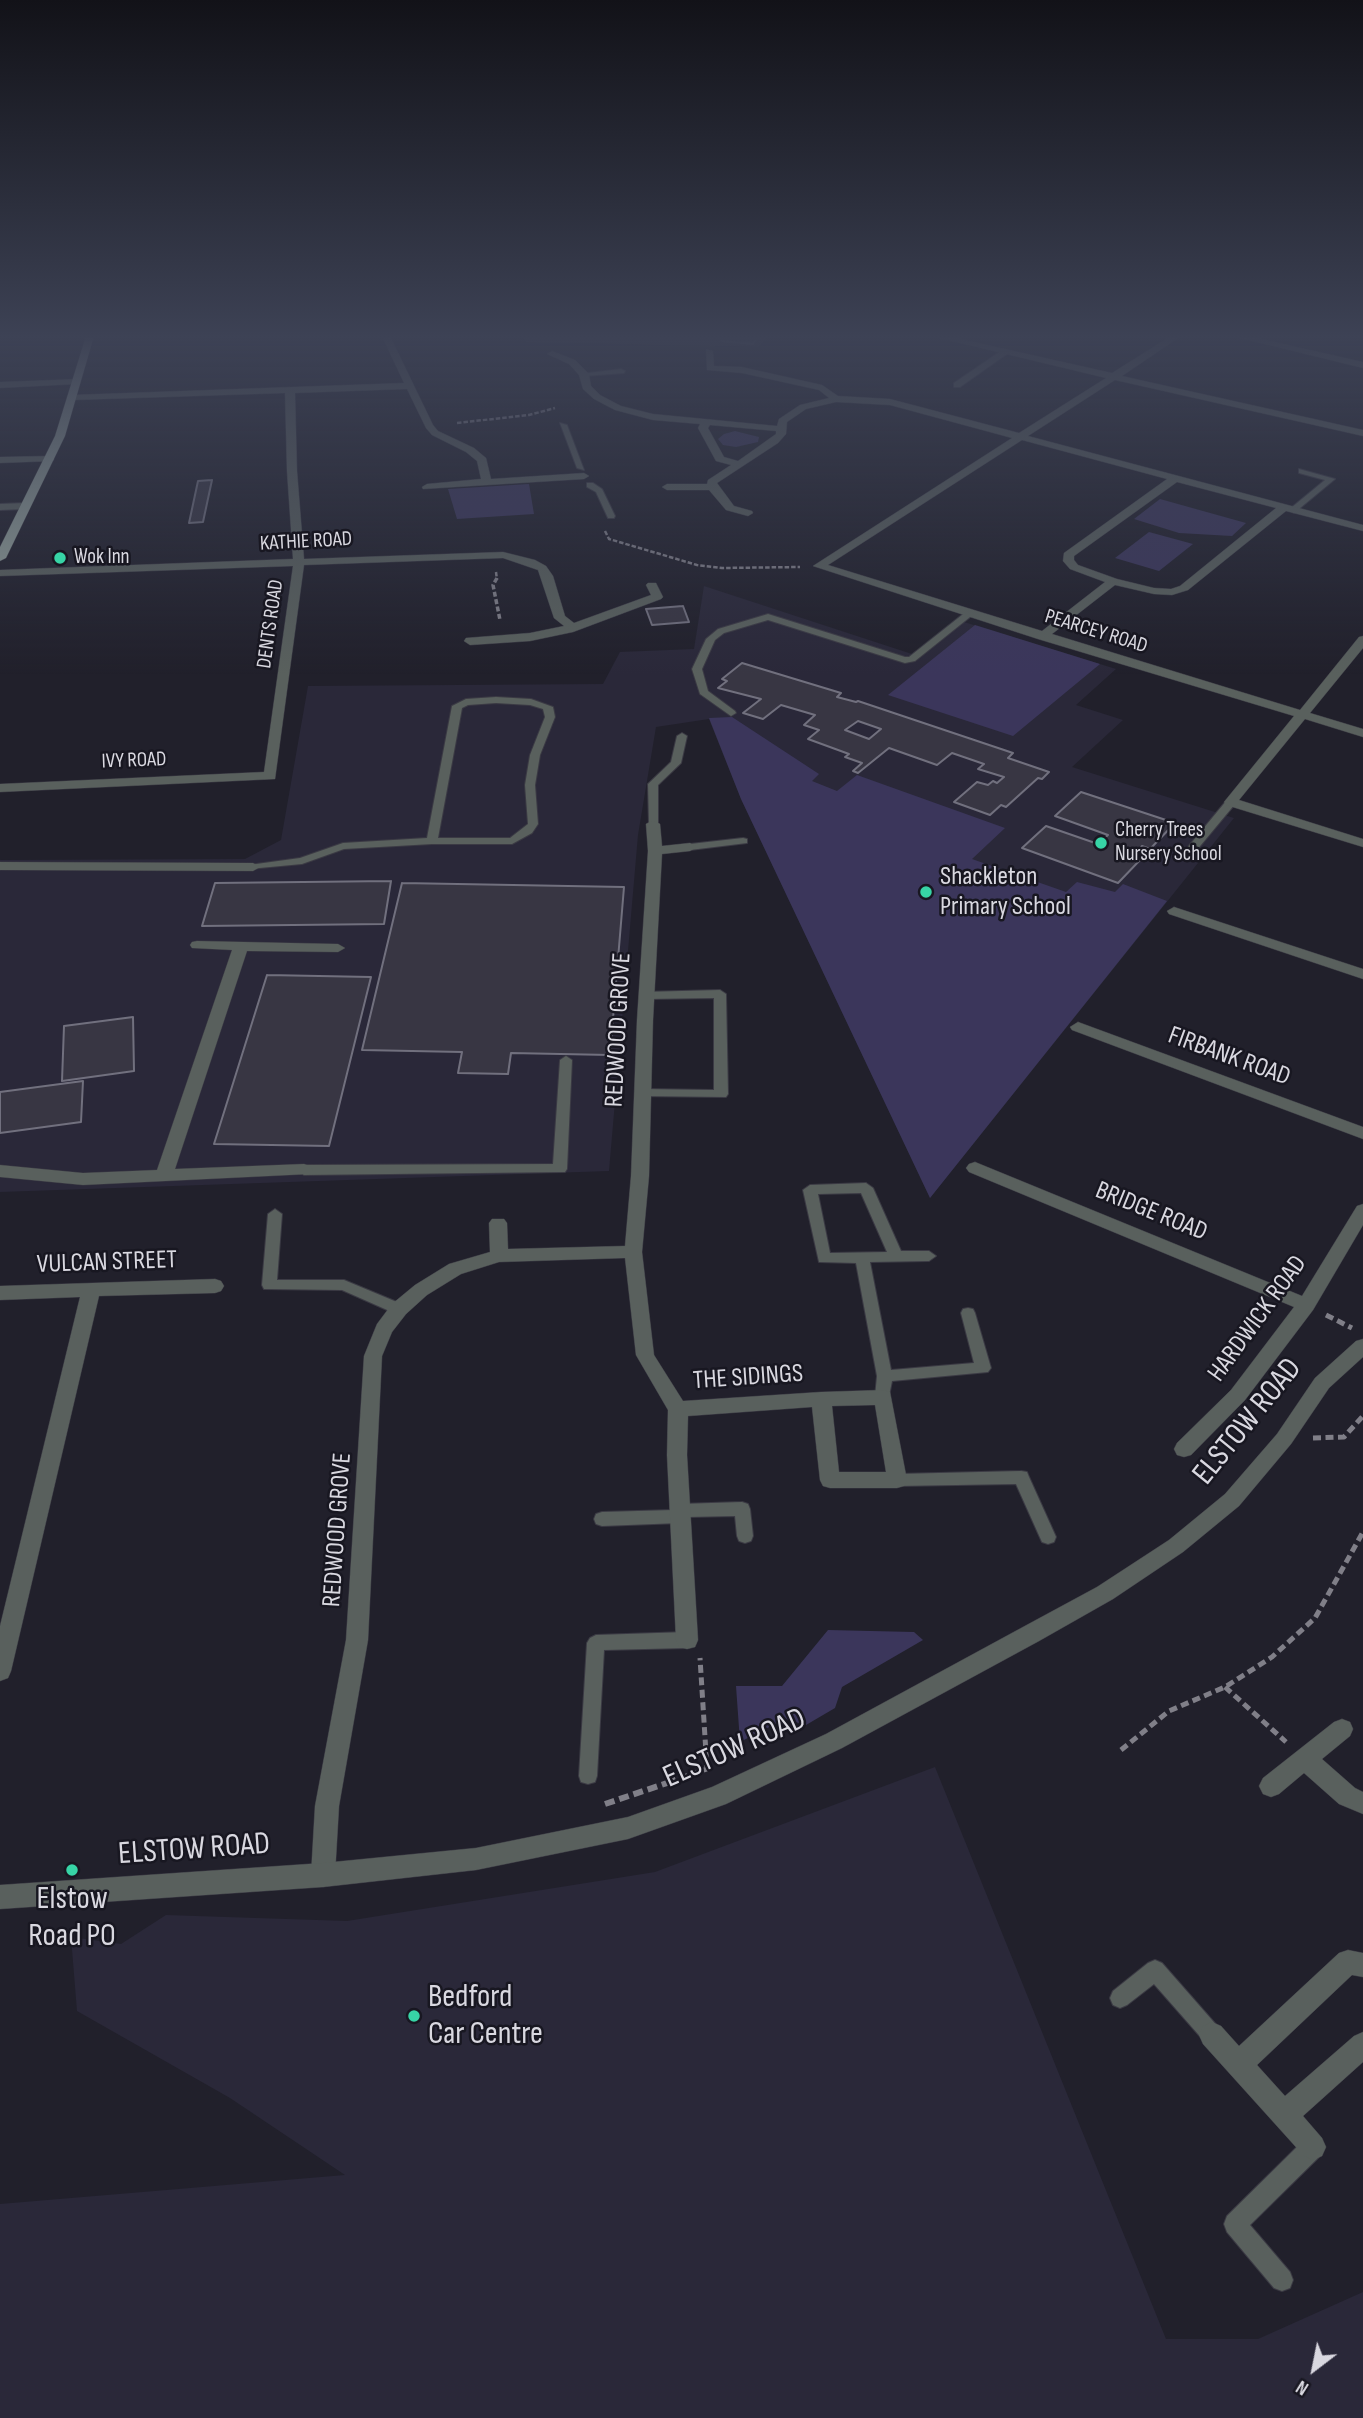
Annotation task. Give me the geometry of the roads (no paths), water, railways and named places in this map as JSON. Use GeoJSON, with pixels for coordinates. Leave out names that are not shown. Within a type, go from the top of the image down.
{"type":"FeatureCollection","features":[{"type":"Feature","properties":{"kind":"main road"},"geometry":{"type":"LineString","coordinates":[[0,558],[53,449]]}},
{"type":"Feature","properties":{"kind":"street","name":"DENTS ROAD"},"geometry":{"type":"LineString","coordinates":[[270,776],[299,561],[291,449]]}},
{"type":"Feature","properties":{"kind":"street"},"geometry":{"type":"LineString","coordinates":[[468,449],[482,460],[487,482]]}},
{"type":"Feature","properties":{"kind":"street"},"geometry":{"type":"LineString","coordinates":[[715,449],[720,458],[738,464]]}},
{"type":"Feature","properties":{"kind":"street"},"geometry":{"type":"LineString","coordinates":[[712,486],[718,476],[762,449]]}},
{"type":"Feature","properties":{"kind":"street","name":"PEARCEY ROAD"},"geometry":{"type":"LineString","coordinates":[[1001,449],[819,566],[1363,733]]}},
{"type":"Feature","properties":{"kind":"street"},"geometry":{"type":"LineString","coordinates":[[1068,449],[1363,528]]}},
{"type":"Feature","properties":{"kind":"street"},"geometry":{"type":"LineString","coordinates":[[0,460],[49,459]]}},
{"type":"Feature","properties":{"kind":"street"},"geometry":{"type":"LineString","coordinates":[[427,486],[585,476]]}},
{"type":"Feature","properties":{"kind":"street"},"geometry":{"type":"LineString","coordinates":[[1175,478],[1068,555],[1074,567],[1113,581],[1154,591],[1172,592],[1184,588],[1289,509]]}},
{"type":"Feature","properties":{"kind":"street"},"geometry":{"type":"LineString","coordinates":[[667,487],[712,486]]}},
{"type":"Feature","properties":{"kind":"street"},"geometry":{"type":"LineString","coordinates":[[712,486],[730,508],[748,513]]}},
{"type":"Feature","properties":{"kind":"street","name":"KATHIE ROAD"},"geometry":{"type":"LineString","coordinates":[[0,573],[491,554],[516,557],[542,568],[560,618],[573,628]]}},
{"type":"Feature","properties":{"kind":"street"},"geometry":{"type":"LineString","coordinates":[[1042,636],[1113,581]]}},
{"type":"Feature","properties":{"kind":"street"},"geometry":{"type":"LineString","coordinates":[[470,642],[549,634],[573,628],[657,597],[652,585]]}},
{"type":"Feature","properties":{"kind":"street"},"geometry":{"type":"LineString","coordinates":[[1363,640],[1231,802],[1363,843]]}},
{"type":"Feature","properties":{"kind":"street","name":"IVY ROAD"},"geometry":{"type":"LineString","coordinates":[[0,788],[270,776]]}},
{"type":"Feature","properties":{"kind":"street","name":"REDWOOD GROVE"},"geometry":{"type":"LineString","coordinates":[[653,824],[655,851],[646,995],[640,1176],[633,1252],[645,1355],[678,1409]]}},
{"type":"Feature","properties":{"kind":"street"},"geometry":{"type":"LineString","coordinates":[[655,851],[690,847]]}},
{"type":"Feature","properties":{"kind":"street"},"geometry":{"type":"LineString","coordinates":[[0,866],[253,867]]}},
{"type":"Feature","properties":{"kind":"street"},"geometry":{"type":"LineString","coordinates":[[1174,911],[1363,974]]}},
{"type":"Feature","properties":{"kind":"street"},"geometry":{"type":"LineString","coordinates":[[197,945],[338,948]]}},
{"type":"Feature","properties":{"kind":"street"},"geometry":{"type":"LineString","coordinates":[[164,1176],[241,945]]}},
{"type":"Feature","properties":{"kind":"street","name":"FIRBANK ROAD"},"geometry":{"type":"LineString","coordinates":[[1078,1027],[1363,1133]]}},
{"type":"Feature","properties":{"kind":"street","name":"BRIDGE ROAD"},"geometry":{"type":"LineString","coordinates":[[975,1168],[1306,1305]]}},
{"type":"Feature","properties":{"kind":"street"},"geometry":{"type":"LineString","coordinates":[[0,1171],[83,1179],[304,1170]]}},
{"type":"Feature","properties":{"kind":"street","name":"HARDWICK ROAD"},"geometry":{"type":"LineString","coordinates":[[1184,1449],[1238,1395],[1306,1305],[1363,1210]]}},
{"type":"Feature","properties":{"kind":"street"},"geometry":{"type":"LineString","coordinates":[[498,1223],[499,1256]]}},
{"type":"Feature","properties":{"kind":"street","name":"REDWOOD GROVE"},"geometry":{"type":"LineString","coordinates":[[323,1875],[327,1806],[357,1640],[373,1356],[384,1329],[398,1309],[421,1290],[455,1269],[499,1256],[633,1252]]}},
{"type":"Feature","properties":{"kind":"street","name":"VULCAN STREET"},"geometry":{"type":"LineString","coordinates":[[0,1293],[215,1286]]}},
{"type":"Feature","properties":{"kind":"street"},"geometry":{"type":"LineString","coordinates":[[0,1671],[91,1291]]}},
{"type":"Feature","properties":{"kind":"street","name":"ELSTOW ROAD"},"geometry":{"type":"LineString","coordinates":[[0,1897],[323,1875],[476,1860],[583,1839],[673,1814],[775,1771],[1031,1634],[1105,1592],[1176,1546],[1232,1500],[1284,1439],[1327,1377],[1363,1346]]}},
{"type":"Feature","properties":{"kind":"street"},"geometry":{"type":"LineString","coordinates":[[883,1397],[897,1480]]}},
{"type":"Feature","properties":{"kind":"street","name":"THE SIDINGS"},"geometry":{"type":"LineString","coordinates":[[678,1409],[883,1397]]}},
{"type":"Feature","properties":{"kind":"street","name":"THE SIDINGS"},"geometry":{"type":"LineString","coordinates":[[821,1399],[830,1480],[897,1480]]}},
{"type":"Feature","properties":{"kind":"street"},"geometry":{"type":"LineString","coordinates":[[678,1409],[687,1640]]}},
{"type":"Feature","properties":{"kind":"street"},"geometry":{"type":"LineString","coordinates":[[1271,1786],[1342,1729]]}},
{"type":"Feature","properties":{"kind":"street"},"geometry":{"type":"LineString","coordinates":[[1305,1759],[1347,1796],[1363,1803]]}},
{"type":"Feature","properties":{"kind":"street"},"geometry":{"type":"LineString","coordinates":[[1240,2063],[1348,1962],[1363,1965]]}},
{"type":"Feature","properties":{"kind":"street"},"geometry":{"type":"LineString","coordinates":[[1212,2035],[1313,2147]]}},
{"type":"Feature","properties":{"kind":"street"},"geometry":{"type":"LineString","coordinates":[[1284,2115],[1363,2045]]}},
{"type":"Feature","properties":{"kind":"lane"},"geometry":{"type":"LineString","coordinates":[[573,449],[585,476],[599,491],[611,516]]}},
{"type":"Feature","properties":{"kind":"lane"},"geometry":{"type":"LineString","coordinates":[[1289,509],[1331,479],[1302,471]]}},
{"type":"Feature","properties":{"kind":"lane"},"geometry":{"type":"LineString","coordinates":[[0,506],[25,506]]}},
{"type":"Feature","properties":{"kind":"lane"},"geometry":{"type":"LineString","coordinates":[[731,713],[703,692],[697,668],[711,639],[720,631],[768,618],[905,660],[912,659],[970,613]]}},
{"type":"Feature","properties":{"kind":"lane"},"geometry":{"type":"LineString","coordinates":[[253,867],[302,861],[343,846],[432,841],[512,841],[533,824],[530,785],[535,755],[550,717],[548,707],[531,702],[496,700],[466,702],[457,706],[432,841]]}},
{"type":"Feature","properties":{"kind":"lane"},"geometry":{"type":"LineString","coordinates":[[653,824],[653,783],[676,763],[682,736]]}},
{"type":"Feature","properties":{"kind":"lane"},"geometry":{"type":"LineString","coordinates":[[1187,855],[1231,802]]}},
{"type":"Feature","properties":{"kind":"lane"},"geometry":{"type":"LineString","coordinates":[[690,847],[743,841]]}},
{"type":"Feature","properties":{"kind":"lane"},"geometry":{"type":"LineString","coordinates":[[642,1093],[721,1094],[720,994],[646,995]]}},
{"type":"Feature","properties":{"kind":"lane"},"geometry":{"type":"LineString","coordinates":[[304,1170],[560,1169],[566,1060]]}},
{"type":"Feature","properties":{"kind":"lane"},"geometry":{"type":"LineString","coordinates":[[896,1256],[866,1188],[810,1190],[824,1258],[929,1256]]}},
{"type":"Feature","properties":{"kind":"lane"},"geometry":{"type":"LineString","coordinates":[[275,1214],[269,1285],[344,1285],[366,1292],[398,1309]]}},
{"type":"Feature","properties":{"kind":"lane"},"geometry":{"type":"LineString","coordinates":[[862,1257],[885,1376],[883,1397]]}},
{"type":"Feature","properties":{"kind":"lane"},"geometry":{"type":"LineString","coordinates":[[885,1376],[983,1368],[968,1313]]}},
{"type":"Feature","properties":{"kind":"lane"},"geometry":{"type":"LineString","coordinates":[[897,1480],[1021,1477],[1048,1537]]}},
{"type":"Feature","properties":{"kind":"lane"},"geometry":{"type":"LineString","coordinates":[[602,1519],[741,1509],[745,1536]]}},
{"type":"Feature","properties":{"kind":"lane"},"geometry":{"type":"LineString","coordinates":[[587,1776],[596,1643],[687,1640]]}},
{"type":"Feature","properties":{"kind":"lane"},"geometry":{"type":"LineString","coordinates":[[1121,1998],[1155,1970],[1212,2035]]}},
{"type":"Feature","properties":{"kind":"lane"},"geometry":{"type":"LineString","coordinates":[[1282,2280],[1235,2224],[1313,2147]]}},
{"type":"Feature","properties":{"kind":"place","name":"Wok Inn"},"geometry":{"type":"Point","coordinates":[60,558]}},
{"type":"Feature","properties":{"kind":"place","name":"Cherry Trees Nursery School"},"geometry":{"type":"Point","coordinates":[1101,843]}},
{"type":"Feature","properties":{"kind":"place","name":"Shackleton Primary School"},"geometry":{"type":"Point","coordinates":[926,892]}},
{"type":"Feature","properties":{"kind":"place","name":"Elstow Road PO"},"geometry":{"type":"Point","coordinates":[72,1870]}},
{"type":"Feature","properties":{"kind":"place","name":"Bedford Car Centre"},"geometry":{"type":"Point","coordinates":[414,2016]}}]}
